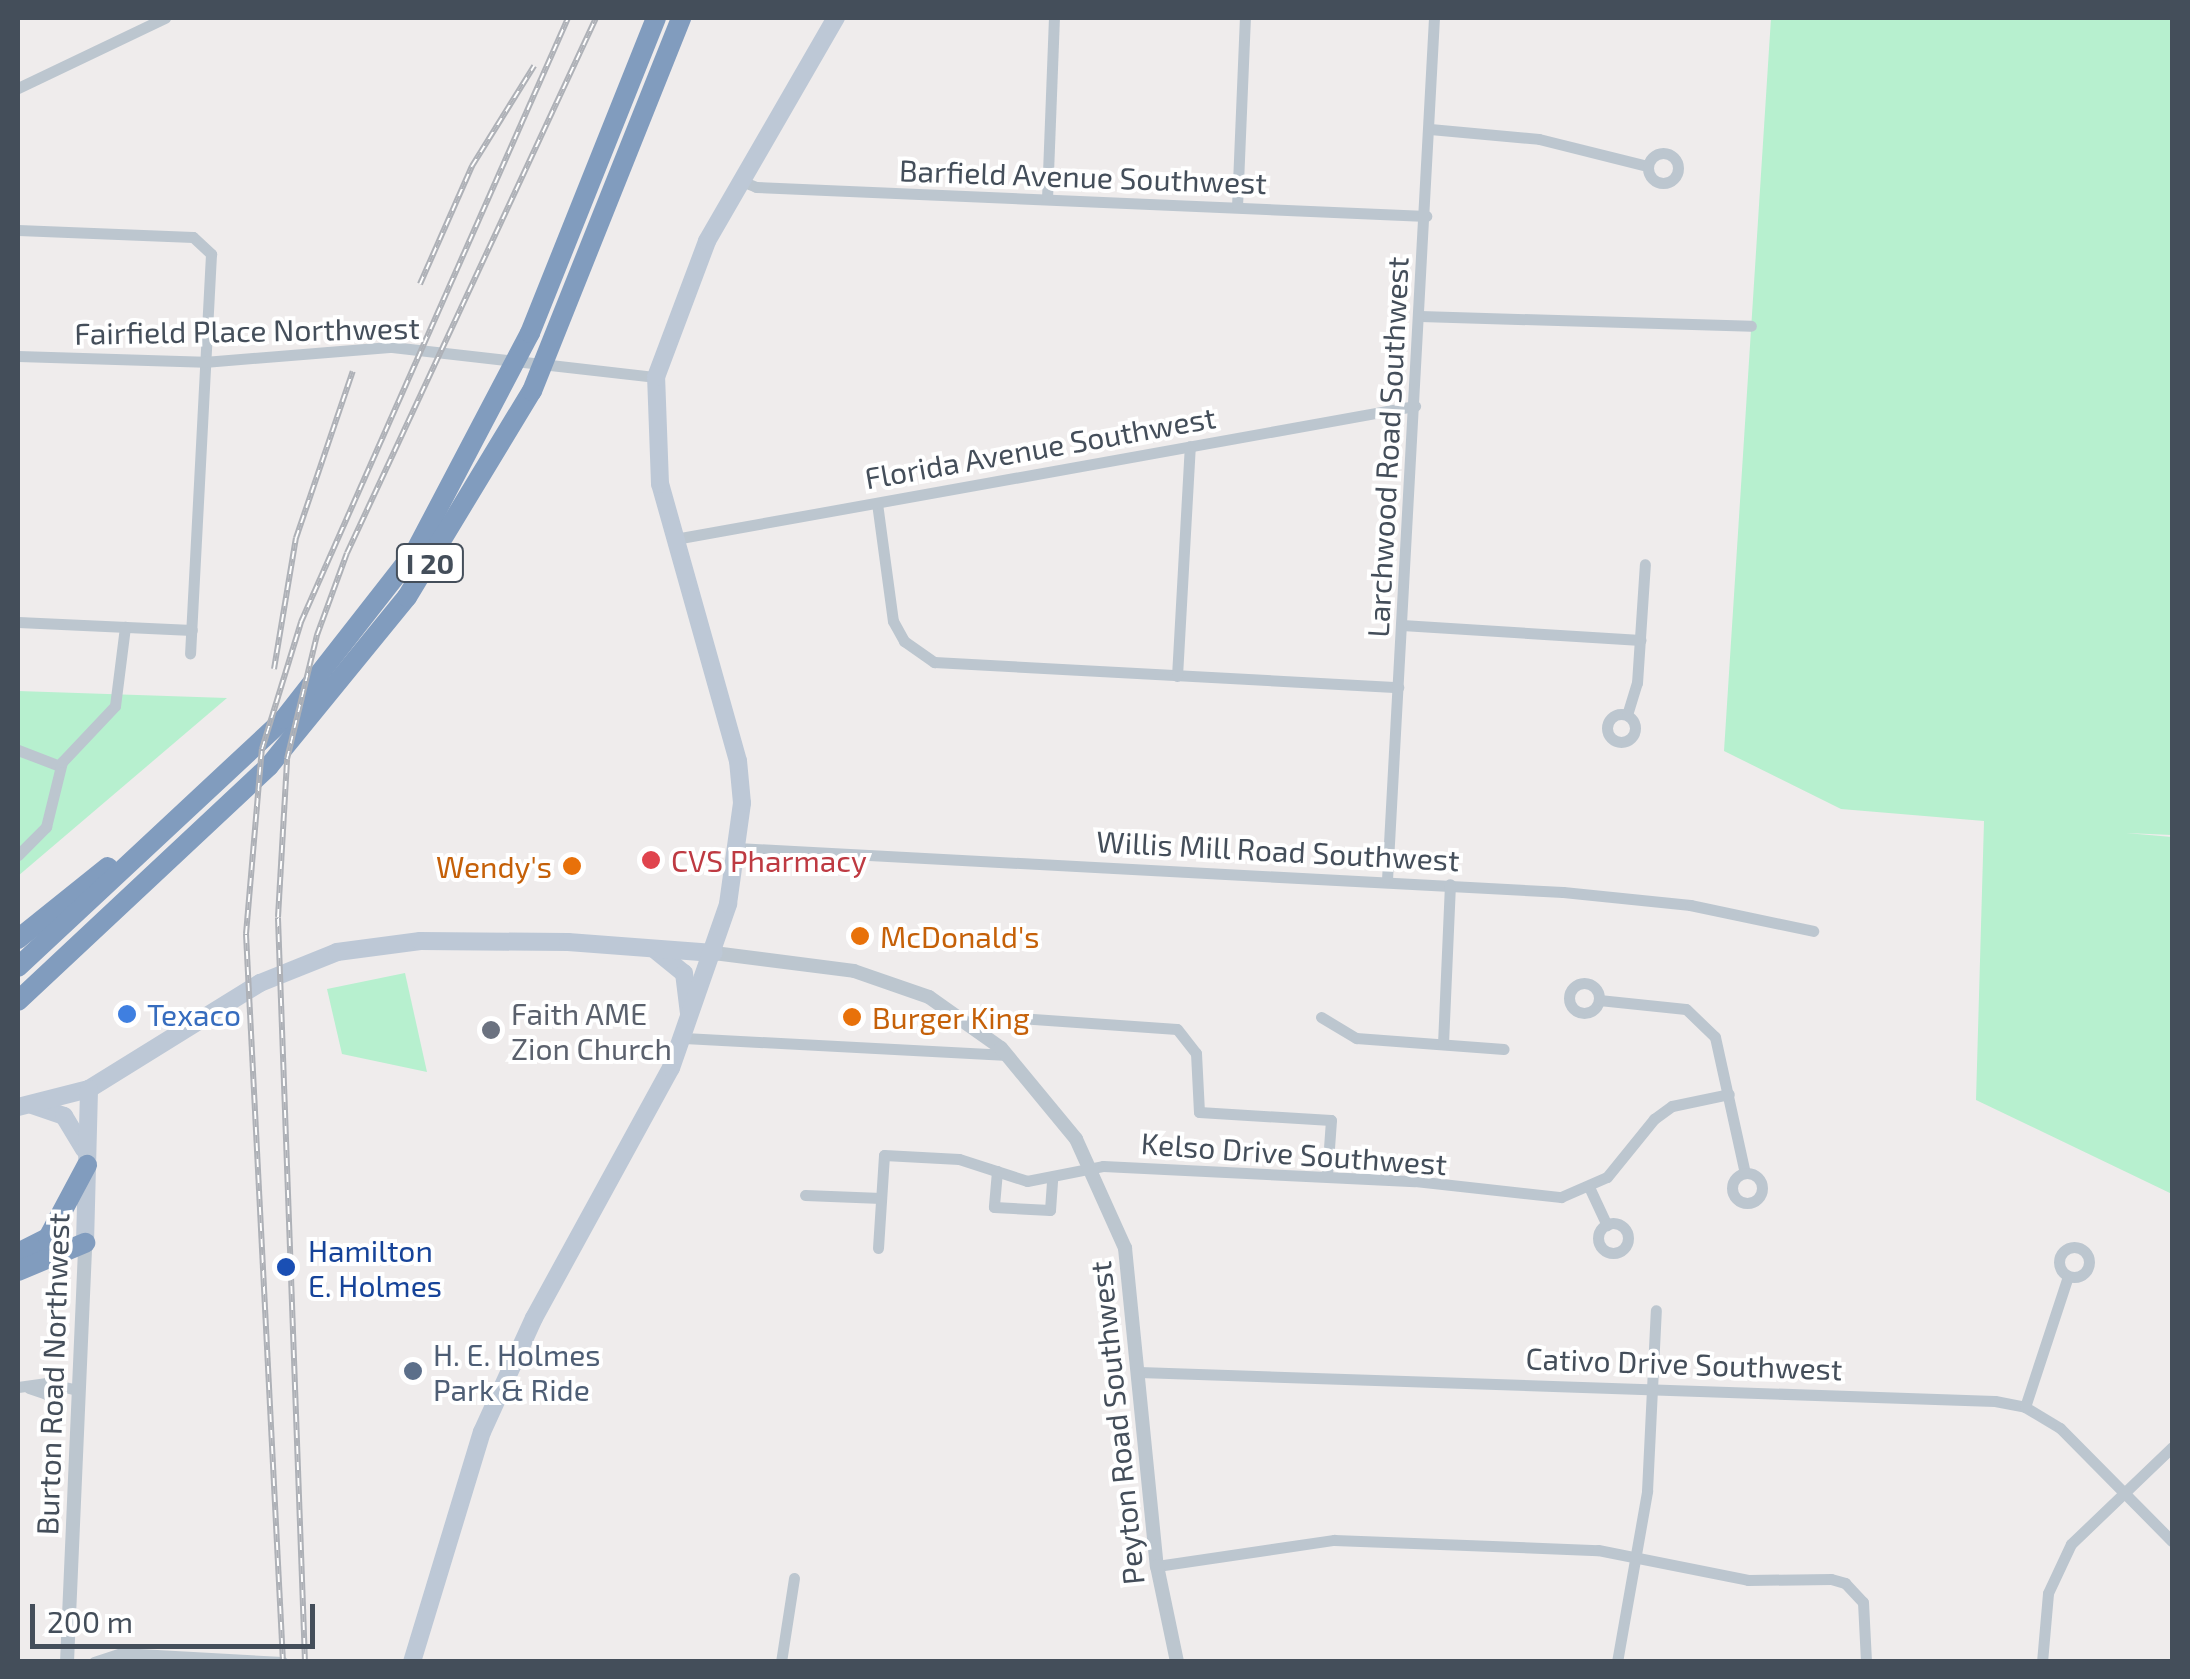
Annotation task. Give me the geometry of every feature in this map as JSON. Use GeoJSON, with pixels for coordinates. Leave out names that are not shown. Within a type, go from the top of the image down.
{"type":"FeatureCollection","features":[{"type":"Feature","properties":{"kind":"highway","name":"I 20"},"geometry":{"type":"LineString","coordinates":[[18,967],[221,780],[326,668],[416,550],[505,390],[656,18]]}},
{"type":"Feature","properties":{"kind":"highway","name":"I 20"},"geometry":{"type":"LineString","coordinates":[[18,1000],[229,806],[310,722],[408,597],[532,391],[557,337],[680,18]]}},
{"type":"Feature","properties":{"kind":"highway"},"geometry":{"type":"LineString","coordinates":[[18,939],[103,870],[145,848]]}},
{"type":"Feature","properties":{"kind":"highway"},"geometry":{"type":"LineString","coordinates":[[48,1238],[87,1161]]}},
{"type":"Feature","properties":{"kind":"highway"},"geometry":{"type":"LineString","coordinates":[[18,1253],[48,1238],[85,1237]]}},
{"type":"Feature","properties":{"kind":"highway"},"geometry":{"type":"LineString","coordinates":[[18,1271],[85,1237]]}},
{"type":"Feature","properties":{"kind":"main road"},"geometry":{"type":"LineString","coordinates":[[412,1662],[462,1487],[498,1393],[686,1033],[714,953],[737,848],[738,761],[675,540],[654,451],[656,377],[675,312],[739,180],[836,18]]}},
{"type":"Feature","properties":{"kind":"main road"},"geometry":{"type":"LineString","coordinates":[[24,1106],[89,1089],[260,983],[337,952],[420,941],[650,946],[714,953]]}},
{"type":"Feature","properties":{"kind":"main road"},"geometry":{"type":"LineString","coordinates":[[650,946],[684,973],[686,1033]]}},
{"type":"Feature","properties":{"kind":"main road","name":"Burton Road Northwest"},"geometry":{"type":"LineString","coordinates":[[85,1237],[89,1089]]}},
{"type":"Feature","properties":{"kind":"main road"},"geometry":{"type":"LineString","coordinates":[[24,1106],[64,1116],[87,1161]]}},
{"type":"Feature","properties":{"kind":"street"},"geometry":{"type":"LineString","coordinates":[[18,88],[166,18]]}},
{"type":"Feature","properties":{"kind":"street"},"geometry":{"type":"LineString","coordinates":[[1047,199],[1054,18]]}},
{"type":"Feature","properties":{"kind":"street"},"geometry":{"type":"LineString","coordinates":[[1237,207],[1245,18]]}},
{"type":"Feature","properties":{"kind":"street","name":"Larchwood Road Southwest"},"geometry":{"type":"LineString","coordinates":[[1387,880],[1434,18]]}},
{"type":"Feature","properties":{"kind":"street"},"geometry":{"type":"LineString","coordinates":[[1430,129],[1539,139],[1648,166]]}},
{"type":"Feature","properties":{"kind":"street","name":"Barfield Avenue Southwest"},"geometry":{"type":"LineString","coordinates":[[739,180],[756,187],[1426,216]]}},
{"type":"Feature","properties":{"kind":"street"},"geometry":{"type":"LineString","coordinates":[[18,230],[204,242],[211,254],[190,654]]}},
{"type":"Feature","properties":{"kind":"street"},"geometry":{"type":"LineString","coordinates":[[1420,316],[1751,326]]}},
{"type":"Feature","properties":{"kind":"street","name":"Fairfield Place Northwest"},"geometry":{"type":"LineString","coordinates":[[18,356],[204,362],[392,347],[656,377]]}},
{"type":"Feature","properties":{"kind":"street","name":"Florida Avenue Southwest"},"geometry":{"type":"LineString","coordinates":[[675,540],[1414,406]]}},
{"type":"Feature","properties":{"kind":"street"},"geometry":{"type":"LineString","coordinates":[[1178,676],[1190,446]]}},
{"type":"Feature","properties":{"kind":"street"},"geometry":{"type":"LineString","coordinates":[[877,502],[893,620],[921,656],[948,665],[1398,687]]}},
{"type":"Feature","properties":{"kind":"street"},"geometry":{"type":"LineString","coordinates":[[1627,715],[1640,640],[1646,564]]}},
{"type":"Feature","properties":{"kind":"street"},"geometry":{"type":"LineString","coordinates":[[18,622],[192,630]]}},
{"type":"Feature","properties":{"kind":"street"},"geometry":{"type":"LineString","coordinates":[[1402,625],[1640,640]]}},
{"type":"Feature","properties":{"kind":"street"},"geometry":{"type":"LineString","coordinates":[[18,856],[46,827],[60,766],[115,706],[125,627]]}},
{"type":"Feature","properties":{"kind":"street"},"geometry":{"type":"LineString","coordinates":[[18,750],[60,766]]}},
{"type":"Feature","properties":{"kind":"street","name":"Willis Mill Road Southwest"},"geometry":{"type":"LineString","coordinates":[[737,848],[1450,884],[1690,905],[1813,932]]}},
{"type":"Feature","properties":{"kind":"street"},"geometry":{"type":"LineString","coordinates":[[1448,1044],[1450,884]]}},
{"type":"Feature","properties":{"kind":"street","name":"Peyton Road Southwest"},"geometry":{"type":"LineString","coordinates":[[714,953],[854,971],[903,986],[954,1011],[1008,1055],[1056,1110],[1090,1168],[1125,1248],[1157,1566],[1177,1662]]}},
{"type":"Feature","properties":{"kind":"street"},"geometry":{"type":"LineString","coordinates":[[1599,1000],[1666,1005],[1701,1020],[1715,1036],[1745,1173]]}},
{"type":"Feature","properties":{"kind":"street"},"geometry":{"type":"LineString","coordinates":[[1321,1017],[1356,1038],[1504,1049]]}},
{"type":"Feature","properties":{"kind":"street"},"geometry":{"type":"LineString","coordinates":[[1005,1018],[1177,1029],[1196,1053],[1199,1112],[1331,1120],[1326,1176]]}},
{"type":"Feature","properties":{"kind":"street"},"geometry":{"type":"LineString","coordinates":[[686,1033],[1008,1055]]}},
{"type":"Feature","properties":{"kind":"street"},"geometry":{"type":"LineString","coordinates":[[1607,1224],[1590,1188],[1672,1106],[1730,1094]]}},
{"type":"Feature","properties":{"kind":"street"},"geometry":{"type":"LineString","coordinates":[[878,1248],[884,1155],[943,1157],[1052,1180],[1050,1210],[994,1207],[998,1171]]}},
{"type":"Feature","properties":{"kind":"street","name":"Kelso Drive Southwest"},"geometry":{"type":"LineString","coordinates":[[1052,1180],[1090,1168],[1326,1176],[1496,1195],[1561,1197],[1590,1188]]}},
{"type":"Feature","properties":{"kind":"street"},"geometry":{"type":"LineString","coordinates":[[805,1195],[881,1198]]}},
{"type":"Feature","properties":{"kind":"street","name":"Burton Road Northwest"},"geometry":{"type":"LineString","coordinates":[[67,1662],[85,1237]]}},
{"type":"Feature","properties":{"kind":"street"},"geometry":{"type":"LineString","coordinates":[[2068,1276],[2025,1407],[2060,1428],[2172,1541]]}},
{"type":"Feature","properties":{"kind":"street"},"geometry":{"type":"LineString","coordinates":[[1616,1662],[1647,1491],[1656,1310]]}},
{"type":"Feature","properties":{"kind":"street","name":"Cativo Drive Southwest"},"geometry":{"type":"LineString","coordinates":[[1139,1372],[1652,1387],[2025,1407]]}},
{"type":"Feature","properties":{"kind":"street"},"geometry":{"type":"LineString","coordinates":[[23,1387],[46,1394],[57,1389],[78,1390]]}},
{"type":"Feature","properties":{"kind":"street"},"geometry":{"type":"LineString","coordinates":[[2042,1662],[2048,1593],[2056,1568],[2083,1530],[2172,1447]]}},
{"type":"Feature","properties":{"kind":"street"},"geometry":{"type":"LineString","coordinates":[[1157,1566],[1334,1540],[1635,1556],[1748,1580],[1845,1583],[1863,1602],[1866,1662]]}},
{"type":"Feature","properties":{"kind":"street"},"geometry":{"type":"LineString","coordinates":[[781,1662],[794,1578]]}},
{"type":"Feature","properties":{"kind":"street"},"geometry":{"type":"LineString","coordinates":[[94,1662],[121,1652],[283,1662]]}},
{"type":"Feature","properties":{"kind":"green space"},"geometry":{"type":"Polygon","coordinates":[[[1771,18],[2172,18],[2172,835],[2126,833],[2172,837],[2172,1194],[1976,1100],[1984,821],[1841,809],[1724,751],[1771,18]]]}},
{"type":"Feature","properties":{"kind":"green space"},"geometry":{"type":"Polygon","coordinates":[[[18,691],[227,698],[18,876],[18,691]]]}},
{"type":"Feature","properties":{"kind":"green space"},"geometry":{"type":"Polygon","coordinates":[[[405,973],[427,1072],[342,1054],[327,989],[405,973]]]}},
{"type":"Feature","properties":{"kind":"railway"},"geometry":{"type":"LineString","coordinates":[[283,1662],[246,934],[262,749],[301,622],[568,18]]}},
{"type":"Feature","properties":{"kind":"railway"},"geometry":{"type":"LineString","coordinates":[[305,1662],[278,917],[287,759],[317,635],[347,553],[596,18]]}},
{"type":"Feature","properties":{"kind":"railway"},"geometry":{"type":"LineString","coordinates":[[420,284],[472,166],[534,66]]}},
{"type":"Feature","properties":{"kind":"railway"},"geometry":{"type":"LineString","coordinates":[[274,669],[296,538],[353,371]]}},
{"type":"Feature","properties":{"kind":"place","name":"CVS Pharmacy"},"geometry":{"type":"Point","coordinates":[651,860]}},
{"type":"Feature","properties":{"kind":"place","name":"Wendy's"},"geometry":{"type":"Point","coordinates":[572,866]}},
{"type":"Feature","properties":{"kind":"place","name":"McDonald's"},"geometry":{"type":"Point","coordinates":[860,936]}},
{"type":"Feature","properties":{"kind":"place","name":"Texaco"},"geometry":{"type":"Point","coordinates":[127,1014]}},
{"type":"Feature","properties":{"kind":"place","name":"Burger King"},"geometry":{"type":"Point","coordinates":[852,1017]}},
{"type":"Feature","properties":{"kind":"place","name":"Faith AME Zion Church"},"geometry":{"type":"Point","coordinates":[491,1030]}},
{"type":"Feature","properties":{"kind":"place","name":"Hamilton E. Holmes"},"geometry":{"type":"Point","coordinates":[286,1267]}},
{"type":"Feature","properties":{"kind":"place","name":"H. E. Holmes Park & Ride"},"geometry":{"type":"Point","coordinates":[413,1371]}}]}
